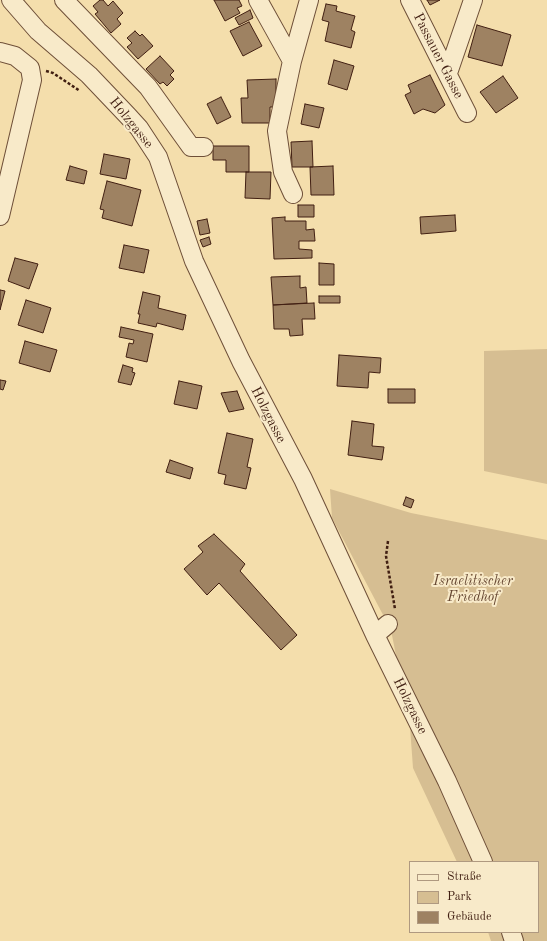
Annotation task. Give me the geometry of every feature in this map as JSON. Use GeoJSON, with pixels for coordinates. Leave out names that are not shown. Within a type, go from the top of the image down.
{"type":"FeatureCollection","features":[{"type":"Feature","properties":{"kind":"street","name":"Holzgasse"},"geometry":{"type":"LineString","coordinates":[[11,0],[38,31],[89,75],[128,116],[139,128],[158,157],[194,261],[244,368],[382,630],[483,861]]}},
{"type":"Feature","properties":{"kind":"street"},"geometry":{"type":"LineString","coordinates":[[64,0],[148,87],[191,147],[204,147]]}},
{"type":"Feature","properties":{"kind":"street"},"geometry":{"type":"LineString","coordinates":[[258,0],[292,61]]}},
{"type":"Feature","properties":{"kind":"street"},"geometry":{"type":"LineString","coordinates":[[293,194],[283,172],[276,131],[292,61],[309,0]]}},
{"type":"Feature","properties":{"kind":"street","name":"Passauer Gasse"},"geometry":{"type":"LineString","coordinates":[[410,0],[467,113]]}},
{"type":"Feature","properties":{"kind":"street"},"geometry":{"type":"LineString","coordinates":[[448,73],[473,0]]}},
{"type":"Feature","properties":{"kind":"street"},"geometry":{"type":"LineString","coordinates":[[0,52],[14,56],[30,68],[32,80],[0,216]]}},
{"type":"Feature","properties":{"kind":"path"},"geometry":{"type":"LineString","coordinates":[[30,68],[53,73],[85,95]]}},
{"type":"Feature","properties":{"kind":"path"},"geometry":{"type":"LineString","coordinates":[[382,630],[395,610],[386,556],[388,541]]}},
{"type":"Feature","properties":{"kind":"green space"},"geometry":{"type":"Polygon","coordinates":[[[547,349],[547,484],[484,471],[484,351],[547,349]]]}},
{"type":"Feature","properties":{"kind":"green space","name":"Israelitischer Friedhof"},"geometry":{"type":"Polygon","coordinates":[[[330,489],[411,513],[547,540],[547,941],[491,941],[488,933],[539,933],[539,861],[457,861],[413,768],[410,727],[391,630],[332,518],[330,489]]]}},
{"type":"Feature","properties":{"kind":"building"},"geometry":{"type":"Polygon","coordinates":[[[100,0],[103,0],[108,6],[113,1],[123,13],[117,19],[121,24],[111,33],[95,14],[98,12],[93,6],[100,0]]]}},
{"type":"Feature","properties":{"kind":"building"},"geometry":{"type":"Polygon","coordinates":[[[214,0],[239,0],[242,6],[237,8],[240,13],[225,21],[214,0]]]}},
{"type":"Feature","properties":{"kind":"building"},"geometry":{"type":"Polygon","coordinates":[[[427,0],[440,0],[430,5],[427,0]]]}},
{"type":"Feature","properties":{"kind":"building"},"geometry":{"type":"Polygon","coordinates":[[[326,4],[337,6],[336,11],[355,16],[351,30],[355,32],[351,48],[325,41],[329,22],[322,20],[326,4]]]}},
{"type":"Feature","properties":{"kind":"building"},"geometry":{"type":"Polygon","coordinates":[[[250,10],[253,18],[239,25],[235,18],[250,10]]]}},
{"type":"Feature","properties":{"kind":"building"},"geometry":{"type":"Polygon","coordinates":[[[249,22],[262,46],[243,56],[230,31],[249,22]]]}},
{"type":"Feature","properties":{"kind":"building"},"geometry":{"type":"Polygon","coordinates":[[[477,25],[511,35],[502,66],[468,57],[477,25]]]}},
{"type":"Feature","properties":{"kind":"building"},"geometry":{"type":"Polygon","coordinates":[[[135,31],[140,36],[142,34],[153,46],[138,59],[127,47],[132,43],[127,38],[135,31]]]}},
{"type":"Feature","properties":{"kind":"building"},"geometry":{"type":"Polygon","coordinates":[[[160,56],[174,71],[170,75],[174,79],[167,86],[163,82],[160,84],[146,69],[160,56]]]}},
{"type":"Feature","properties":{"kind":"building"},"geometry":{"type":"Polygon","coordinates":[[[334,60],[354,66],[347,90],[328,84],[334,60]]]}},
{"type":"Feature","properties":{"kind":"building"},"geometry":{"type":"Polygon","coordinates":[[[430,75],[445,105],[435,113],[423,109],[414,114],[405,95],[411,92],[408,85],[430,75]]]}},
{"type":"Feature","properties":{"kind":"building"},"geometry":{"type":"Polygon","coordinates":[[[503,76],[518,98],[496,113],[480,92],[503,76]]]}},
{"type":"Feature","properties":{"kind":"building"},"geometry":{"type":"Polygon","coordinates":[[[276,79],[276,107],[270,107],[270,123],[242,123],[241,98],[248,98],[247,80],[276,79]]]}},
{"type":"Feature","properties":{"kind":"building"},"geometry":{"type":"Polygon","coordinates":[[[221,97],[231,117],[217,124],[207,104],[221,97]]]}},
{"type":"Feature","properties":{"kind":"building"},"geometry":{"type":"Polygon","coordinates":[[[305,104],[324,108],[319,128],[301,124],[305,104]]]}},
{"type":"Feature","properties":{"kind":"building"},"geometry":{"type":"Polygon","coordinates":[[[312,141],[313,167],[292,167],[291,142],[312,141]]]}},
{"type":"Feature","properties":{"kind":"building"},"geometry":{"type":"Polygon","coordinates":[[[213,146],[249,146],[249,172],[226,172],[226,160],[213,160],[213,146]]]}},
{"type":"Feature","properties":{"kind":"building"},"geometry":{"type":"Polygon","coordinates":[[[104,154],[130,159],[126,179],[100,174],[104,154]]]}},
{"type":"Feature","properties":{"kind":"building"},"geometry":{"type":"Polygon","coordinates":[[[70,166],[87,171],[84,184],[66,180],[70,166]]]}},
{"type":"Feature","properties":{"kind":"building"},"geometry":{"type":"Polygon","coordinates":[[[333,166],[334,195],[311,195],[310,167],[333,166]]]}},
{"type":"Feature","properties":{"kind":"building"},"geometry":{"type":"Polygon","coordinates":[[[246,172],[271,172],[270,199],[245,198],[246,172]]]}},
{"type":"Feature","properties":{"kind":"building"},"geometry":{"type":"Polygon","coordinates":[[[107,181],[141,190],[132,226],[102,218],[104,210],[100,209],[107,181]]]}},
{"type":"Feature","properties":{"kind":"building"},"geometry":{"type":"Polygon","coordinates":[[[298,205],[314,205],[314,217],[298,217],[298,205]]]}},
{"type":"Feature","properties":{"kind":"building"},"geometry":{"type":"Polygon","coordinates":[[[455,215],[456,231],[421,234],[420,217],[455,215]]]}},
{"type":"Feature","properties":{"kind":"building"},"geometry":{"type":"Polygon","coordinates":[[[285,217],[285,221],[306,221],[306,230],[314,229],[315,241],[299,241],[299,249],[312,250],[312,258],[274,259],[272,218],[285,217]]]}},
{"type":"Feature","properties":{"kind":"building"},"geometry":{"type":"Polygon","coordinates":[[[207,219],[210,233],[200,235],[197,221],[207,219]]]}},
{"type":"Feature","properties":{"kind":"building"},"geometry":{"type":"Polygon","coordinates":[[[209,237],[211,244],[203,247],[200,240],[209,237]]]}},
{"type":"Feature","properties":{"kind":"building"},"geometry":{"type":"Polygon","coordinates":[[[124,245],[149,250],[144,273],[119,268],[124,245]]]}},
{"type":"Feature","properties":{"kind":"building"},"geometry":{"type":"Polygon","coordinates":[[[15,258],[38,264],[29,289],[8,281],[15,258]]]}},
{"type":"Feature","properties":{"kind":"building"},"geometry":{"type":"Polygon","coordinates":[[[319,263],[334,264],[334,285],[319,285],[319,263]]]}},
{"type":"Feature","properties":{"kind":"building"},"geometry":{"type":"Polygon","coordinates":[[[300,276],[300,288],[306,287],[307,303],[273,305],[271,277],[300,276]]]}},
{"type":"Feature","properties":{"kind":"building"},"geometry":{"type":"Polygon","coordinates":[[[0,290],[5,291],[0,310],[0,290]]]}},
{"type":"Feature","properties":{"kind":"building"},"geometry":{"type":"Polygon","coordinates":[[[143,292],[160,296],[158,308],[186,315],[183,330],[157,323],[156,327],[138,323],[140,314],[138,314],[143,292]]]}},
{"type":"Feature","properties":{"kind":"building"},"geometry":{"type":"Polygon","coordinates":[[[319,296],[340,296],[340,303],[319,303],[319,296]]]}},
{"type":"Feature","properties":{"kind":"building"},"geometry":{"type":"Polygon","coordinates":[[[26,300],[51,308],[43,333],[18,325],[26,300]]]}},
{"type":"Feature","properties":{"kind":"building"},"geometry":{"type":"Polygon","coordinates":[[[314,303],[315,319],[302,319],[303,335],[290,336],[289,329],[274,329],[273,305],[314,303]]]}},
{"type":"Feature","properties":{"kind":"building"},"geometry":{"type":"Polygon","coordinates":[[[121,327],[153,334],[147,362],[126,357],[129,343],[133,344],[134,340],[119,337],[121,327]]]}},
{"type":"Feature","properties":{"kind":"building"},"geometry":{"type":"Polygon","coordinates":[[[25,341],[57,350],[50,372],[19,363],[25,341]]]}},
{"type":"Feature","properties":{"kind":"building"},"geometry":{"type":"Polygon","coordinates":[[[339,355],[381,358],[380,373],[369,372],[368,388],[337,386],[339,355]]]}},
{"type":"Feature","properties":{"kind":"building"},"geometry":{"type":"Polygon","coordinates":[[[123,365],[133,368],[132,372],[135,373],[131,385],[118,382],[123,365]]]}},
{"type":"Feature","properties":{"kind":"building"},"geometry":{"type":"Polygon","coordinates":[[[0,380],[6,381],[3,390],[0,389],[0,380]]]}},
{"type":"Feature","properties":{"kind":"building"},"geometry":{"type":"Polygon","coordinates":[[[179,381],[202,386],[197,409],[174,404],[179,381]]]}},
{"type":"Feature","properties":{"kind":"building"},"geometry":{"type":"Polygon","coordinates":[[[388,389],[415,389],[415,403],[388,403],[388,389]]]}},
{"type":"Feature","properties":{"kind":"building"},"geometry":{"type":"Polygon","coordinates":[[[237,391],[244,409],[229,412],[221,393],[237,391]]]}},
{"type":"Feature","properties":{"kind":"building"},"geometry":{"type":"Polygon","coordinates":[[[352,421],[374,424],[372,446],[384,447],[382,460],[348,455],[352,421]]]}},
{"type":"Feature","properties":{"kind":"building"},"geometry":{"type":"Polygon","coordinates":[[[227,433],[253,439],[247,467],[251,468],[246,489],[224,484],[226,475],[218,473],[227,433]]]}},
{"type":"Feature","properties":{"kind":"building"},"geometry":{"type":"Polygon","coordinates":[[[170,460],[193,468],[190,479],[166,472],[170,460]]]}},
{"type":"Feature","properties":{"kind":"building"},"geometry":{"type":"Polygon","coordinates":[[[406,497],[414,500],[411,508],[403,505],[406,497]]]}},
{"type":"Feature","properties":{"kind":"building"},"geometry":{"type":"Polygon","coordinates":[[[214,534],[245,564],[240,571],[297,635],[281,650],[219,583],[207,595],[184,569],[203,552],[198,546],[214,534]]]}}]}
